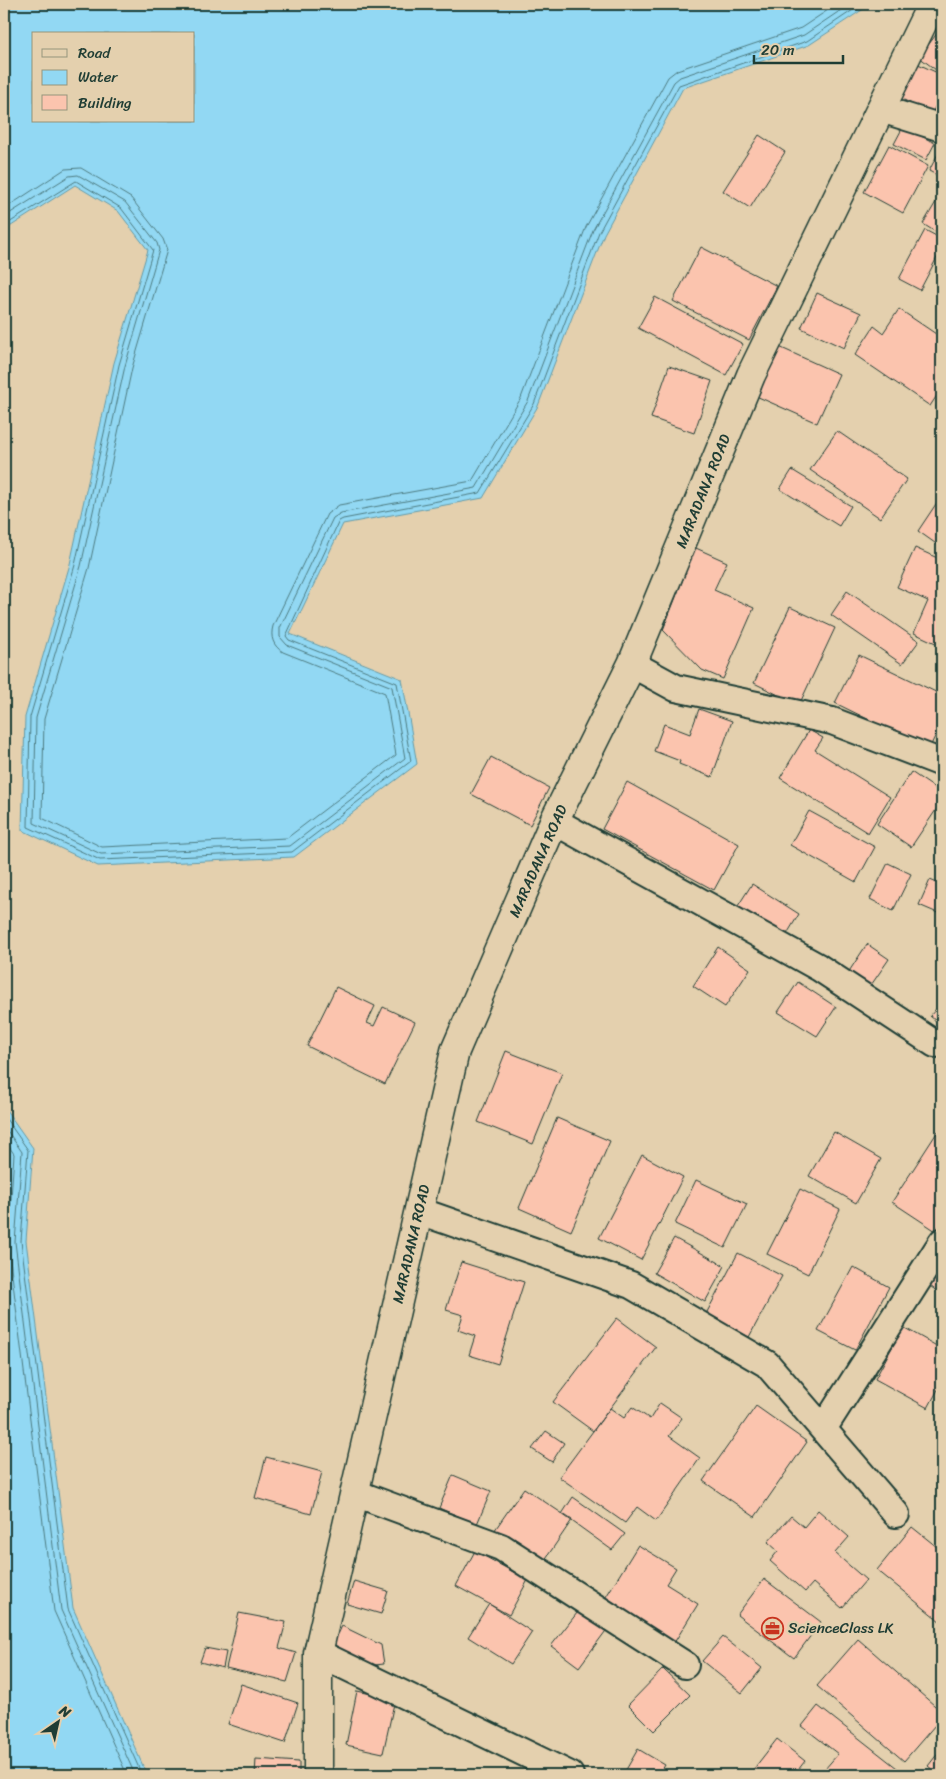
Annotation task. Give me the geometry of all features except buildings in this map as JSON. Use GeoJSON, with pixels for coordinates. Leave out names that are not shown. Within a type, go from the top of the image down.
{"type":"FeatureCollection","features":[{"type":"Feature","properties":{"kind":"street","name":"MARADANA ROAD"},"geometry":{"type":"LineString","coordinates":[[318,1775],[318,1653],[455,1051],[554,821],[632,664],[751,375],[926,16],[938,4]]}},
{"type":"Feature","properties":{"kind":"street"},"geometry":{"type":"LineString","coordinates":[[881,109],[942,128]]}},
{"type":"Feature","properties":{"kind":"street"},"geometry":{"type":"LineString","coordinates":[[632,664],[676,688],[832,721],[942,763]]}},
{"type":"Feature","properties":{"kind":"street"},"geometry":{"type":"LineString","coordinates":[[554,821],[818,967],[935,1044]]}},
{"type":"Feature","properties":{"kind":"street"},"geometry":{"type":"LineString","coordinates":[[419,1211],[631,1285],[767,1364],[896,1514]]}},
{"type":"Feature","properties":{"kind":"street"},"geometry":{"type":"LineString","coordinates":[[823,1429],[942,1242]]}},
{"type":"Feature","properties":{"kind":"street"},"geometry":{"type":"LineString","coordinates":[[355,1493],[501,1547],[685,1665]]}},
{"type":"Feature","properties":{"kind":"street"},"geometry":{"type":"LineString","coordinates":[[318,1653],[570,1775]]}},
{"type":"Feature","properties":{"kind":"water"},"geometry":{"type":"Polygon","coordinates":[[[4,4],[871,4],[809,45],[683,88],[604,234],[538,406],[483,498],[343,524],[290,634],[402,679],[417,764],[294,857],[98,866],[22,830],[25,717],[70,564],[114,363],[148,250],[118,211],[75,185],[8,228],[4,253],[4,4]]]}},
{"type":"Feature","properties":{"kind":"water"},"geometry":{"type":"Polygon","coordinates":[[[4,1107],[33,1148],[26,1241],[73,1608],[147,1775],[4,1775],[4,1107]]]}},
{"type":"Feature","properties":{"kind":"place","name":"ScienceClass LK"},"geometry":{"type":"Point","coordinates":[772,1628]}}]}
